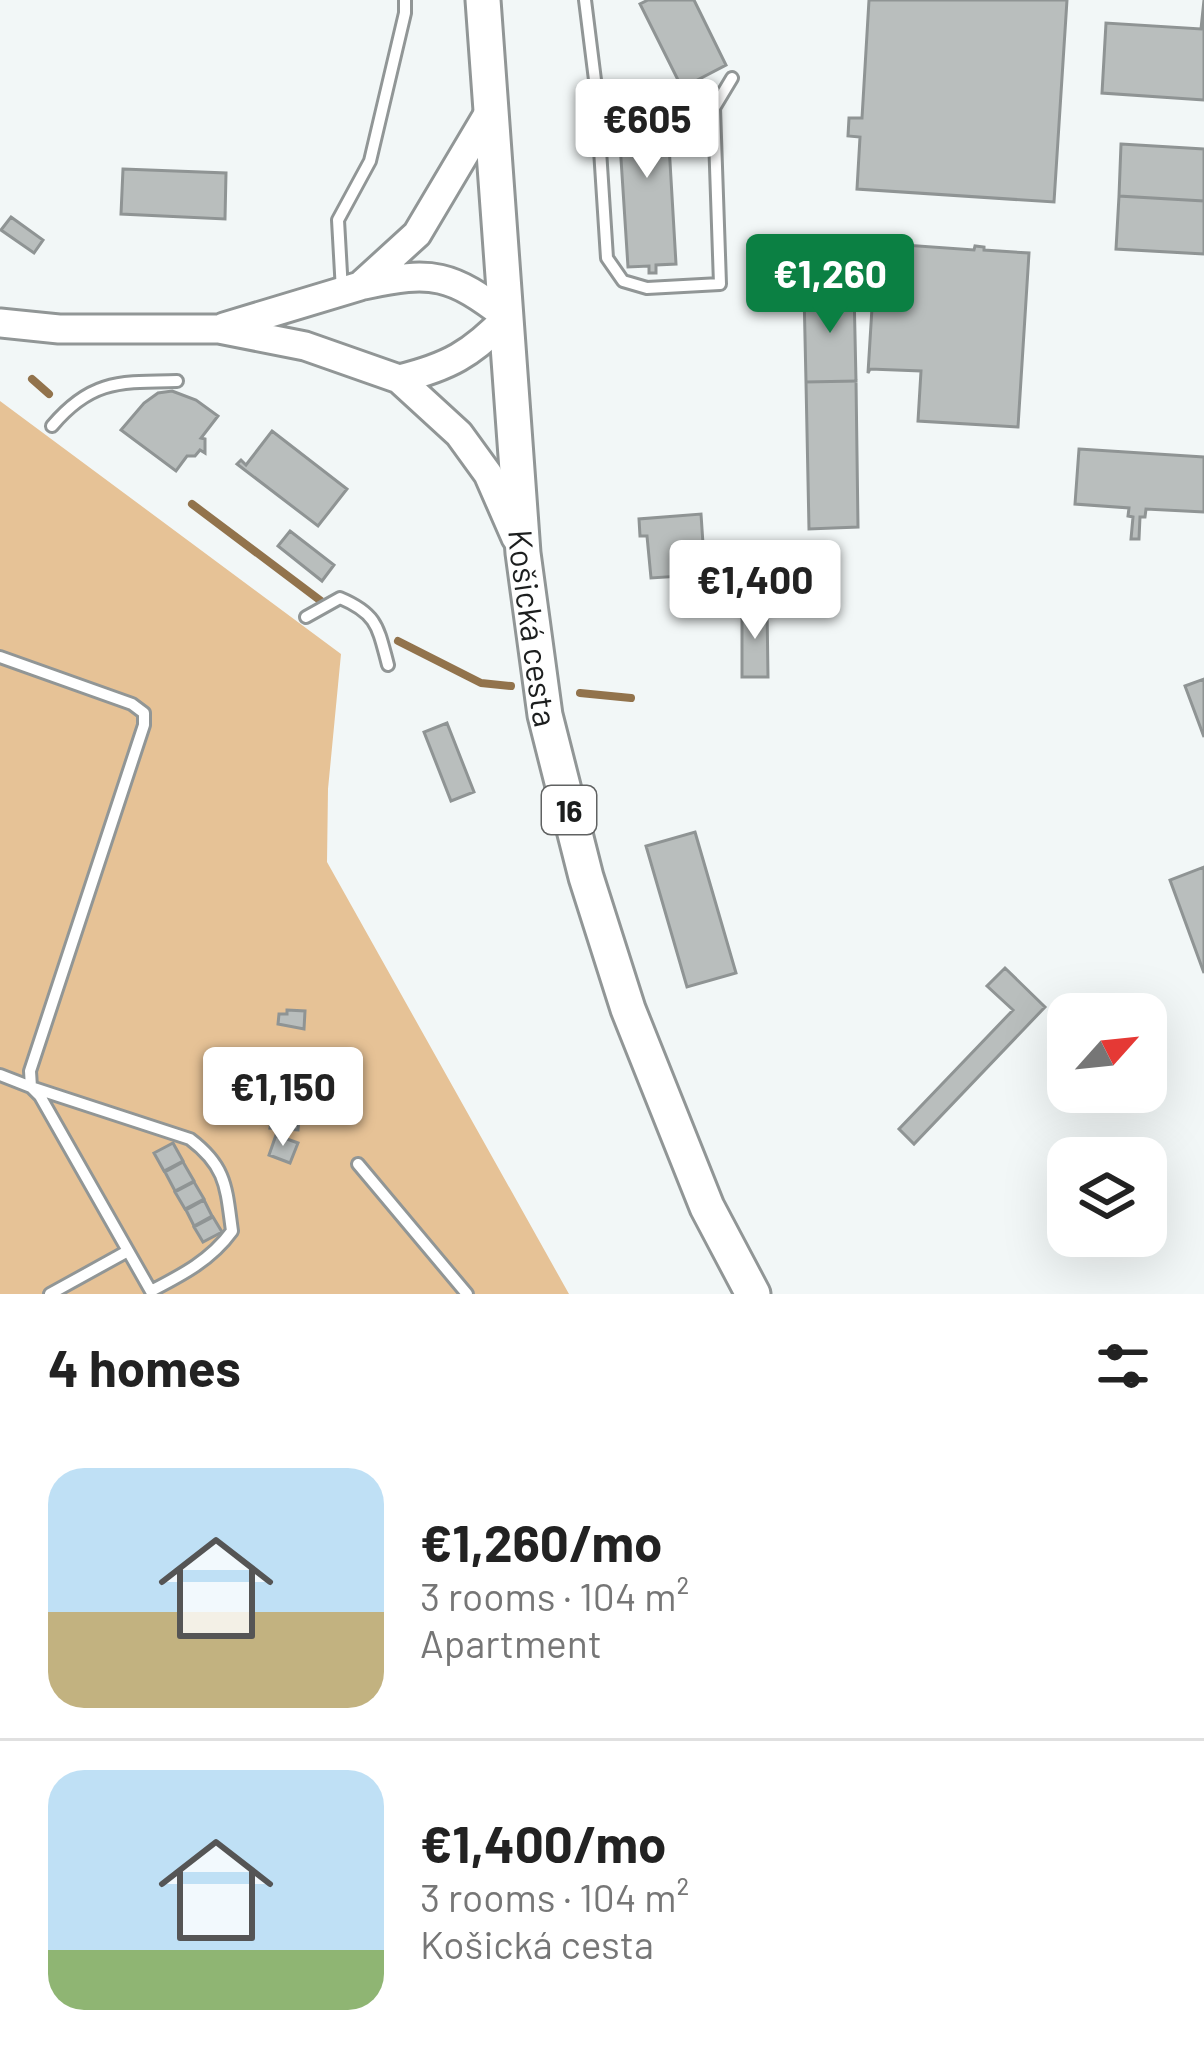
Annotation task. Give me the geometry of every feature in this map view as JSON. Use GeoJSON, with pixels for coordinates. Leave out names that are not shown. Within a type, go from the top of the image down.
{"type":"FeatureCollection","features":[{"type":"Feature","properties":{"kind":"main road","name":"Košická cesta"},"geometry":{"type":"LineString","coordinates":[[483,0],[523,553],[545,716],[607,948],[676,1135],[753,1294]]}},
{"type":"Feature","properties":{"kind":"street"},"geometry":{"type":"LineString","coordinates":[[351,288],[417,234],[490,111]]}},
{"type":"Feature","properties":{"kind":"street"},"geometry":{"type":"LineString","coordinates":[[219,328],[351,288],[417,274],[467,287],[507,317],[478,347],[440,368],[399,379]]}},
{"type":"Feature","properties":{"kind":"street"},"geometry":{"type":"LineString","coordinates":[[0,322],[59,328],[219,328],[305,346],[399,379],[459,434],[488,474],[523,553]]}},
{"type":"Feature","properties":{"kind":"lane"},"geometry":{"type":"LineString","coordinates":[[351,288],[338,220],[370,161],[405,0]]}},
{"type":"Feature","properties":{"kind":"lane"},"geometry":{"type":"LineString","coordinates":[[584,0],[596,88],[608,258],[623,281],[647,289],[720,284],[714,108],[732,78]]}},
{"type":"Feature","properties":{"kind":"lane"},"geometry":{"type":"LineString","coordinates":[[52,426],[73,402],[104,386],[177,381]]}},
{"type":"Feature","properties":{"kind":"lane"},"geometry":{"type":"LineString","coordinates":[[306,616],[340,598],[361,607],[375,620],[388,665]]}},
{"type":"Feature","properties":{"kind":"lane"},"geometry":{"type":"LineString","coordinates":[[0,657],[144,712],[144,724],[30,1071],[31,1087],[59,1124],[152,1292],[219,1249],[232,1231],[225,1181],[212,1156],[190,1139],[31,1087],[0,1076]]}},
{"type":"Feature","properties":{"kind":"lane"},"geometry":{"type":"LineString","coordinates":[[358,1164],[467,1294]]}},
{"type":"Feature","properties":{"kind":"lane"},"geometry":{"type":"LineString","coordinates":[[50,1294],[126,1252]]}},
{"type":"Feature","properties":{"kind":"shaded area"},"geometry":{"type":"Polygon","coordinates":[[[0,401],[341,654],[328,789],[327,862],[569,1294],[0,1294],[0,401]]]}},
{"type":"Feature","properties":{"kind":"building"},"geometry":{"type":"Polygon","coordinates":[[[694,0],[726,65],[682,88],[640,4],[694,0]]]}},
{"type":"Feature","properties":{"kind":"building"},"geometry":{"type":"Polygon","coordinates":[[[869,0],[1067,0],[1054,202],[857,189],[860,137],[848,136],[849,118],[862,118],[869,0]]]}},
{"type":"Feature","properties":{"kind":"building"},"geometry":{"type":"Polygon","coordinates":[[[1204,0],[1204,100],[1102,93],[1106,23],[1201,29],[1204,0]]]}},
{"type":"Feature","properties":{"kind":"building"},"geometry":{"type":"Polygon","coordinates":[[[666,94],[676,264],[656,265],[656,273],[649,273],[649,266],[628,267],[617,97],[666,94]]]}},
{"type":"Feature","properties":{"kind":"building"},"geometry":{"type":"Polygon","coordinates":[[[1121,144],[1204,149],[1204,201],[1119,196],[1121,144]]]}},
{"type":"Feature","properties":{"kind":"building"},"geometry":{"type":"Polygon","coordinates":[[[123,169],[226,173],[225,219],[121,214],[123,169]]]}},
{"type":"Feature","properties":{"kind":"building"},"geometry":{"type":"Polygon","coordinates":[[[1119,196],[1204,201],[1204,254],[1116,249],[1119,196]]]}},
{"type":"Feature","properties":{"kind":"building"},"geometry":{"type":"Polygon","coordinates":[[[11,217],[43,240],[34,253],[1,230],[11,217]]]}},
{"type":"Feature","properties":{"kind":"building"},"geometry":{"type":"Polygon","coordinates":[[[876,243],[1029,253],[1018,427],[918,421],[921,371],[870,369],[868,373],[876,243]]]}},
{"type":"Feature","properties":{"kind":"building"},"geometry":{"type":"Polygon","coordinates":[[[854,290],[856,381],[806,382],[804,292],[854,290]]]}},
{"type":"Feature","properties":{"kind":"building"},"geometry":{"type":"Polygon","coordinates":[[[856,381],[858,527],[809,529],[806,382],[856,381]]]}},
{"type":"Feature","properties":{"kind":"building"},"geometry":{"type":"Polygon","coordinates":[[[172,391],[218,416],[201,438],[205,439],[205,453],[200,450],[187,456],[176,471],[121,430],[144,403],[158,393],[172,391]]]}},
{"type":"Feature","properties":{"kind":"building"},"geometry":{"type":"Polygon","coordinates":[[[272,431],[347,489],[318,526],[237,464],[241,460],[246,465],[272,431]]]}},
{"type":"Feature","properties":{"kind":"building"},"geometry":{"type":"Polygon","coordinates":[[[1079,449],[1204,457],[1204,512],[1146,509],[1145,517],[1140,517],[1139,539],[1131,539],[1129,508],[1075,504],[1079,449]]]}},
{"type":"Feature","properties":{"kind":"building"},"geometry":{"type":"Polygon","coordinates":[[[701,514],[705,574],[682,580],[681,576],[651,578],[647,536],[640,536],[639,519],[701,514]]]}},
{"type":"Feature","properties":{"kind":"building"},"geometry":{"type":"Polygon","coordinates":[[[290,531],[334,565],[322,581],[278,546],[290,531]]]}},
{"type":"Feature","properties":{"kind":"building"},"geometry":{"type":"Polygon","coordinates":[[[742,607],[767,607],[768,677],[742,677],[742,607]]]}},
{"type":"Feature","properties":{"kind":"building"},"geometry":{"type":"Polygon","coordinates":[[[1204,679],[1204,737],[1185,686],[1204,679]]]}},
{"type":"Feature","properties":{"kind":"building"},"geometry":{"type":"Polygon","coordinates":[[[447,723],[474,792],[451,801],[424,732],[447,723]]]}},
{"type":"Feature","properties":{"kind":"building"},"geometry":{"type":"Polygon","coordinates":[[[695,832],[736,973],[687,987],[646,846],[695,832]]]}},
{"type":"Feature","properties":{"kind":"building"},"geometry":{"type":"Polygon","coordinates":[[[1204,867],[1204,973],[1170,880],[1204,867]]]}},
{"type":"Feature","properties":{"kind":"building"},"geometry":{"type":"Polygon","coordinates":[[[1005,968],[1045,1007],[914,1144],[899,1129],[1013,1010],[987,986],[1005,968]]]}},
{"type":"Feature","properties":{"kind":"building"},"geometry":{"type":"Polygon","coordinates":[[[305,1011],[304,1029],[278,1024],[279,1014],[305,1011]]]}},
{"type":"Feature","properties":{"kind":"building"},"geometry":{"type":"Polygon","coordinates":[[[284,1056],[294,1056],[298,1068],[291,1097],[281,1097],[275,1081],[284,1056]]]}},
{"type":"Feature","properties":{"kind":"building"},"geometry":{"type":"Polygon","coordinates":[[[271,1106],[300,1107],[298,1130],[270,1128],[271,1122],[263,1121],[264,1111],[271,1112],[271,1106]]]}},
{"type":"Feature","properties":{"kind":"building"},"geometry":{"type":"Polygon","coordinates":[[[276,1135],[298,1143],[290,1163],[269,1155],[276,1135]]]}},
{"type":"Feature","properties":{"kind":"building"},"geometry":{"type":"Polygon","coordinates":[[[173,1143],[183,1161],[164,1171],[154,1153],[173,1143]]]}},
{"type":"Feature","properties":{"kind":"building"},"geometry":{"type":"Polygon","coordinates":[[[183,1162],[194,1181],[175,1191],[165,1172],[183,1162]]]}},
{"type":"Feature","properties":{"kind":"building"},"geometry":{"type":"Polygon","coordinates":[[[194,1182],[204,1199],[185,1209],[175,1192],[194,1182]]]}},
{"type":"Feature","properties":{"kind":"building"},"geometry":{"type":"Polygon","coordinates":[[[204,1200],[212,1216],[194,1226],[186,1210],[204,1200]]]}},
{"type":"Feature","properties":{"kind":"building"},"geometry":{"type":"Polygon","coordinates":[[[213,1217],[222,1232],[203,1242],[194,1227],[213,1217]]]}},
{"type":"Feature","properties":{"kind":"waterway"},"geometry":{"type":"LineString","coordinates":[[32,379],[49,394]]}},
{"type":"Feature","properties":{"kind":"waterway"},"geometry":{"type":"LineString","coordinates":[[192,504],[321,601]]}},
{"type":"Feature","properties":{"kind":"waterway"},"geometry":{"type":"LineString","coordinates":[[398,641],[481,683],[511,686]]}},
{"type":"Feature","properties":{"kind":"waterway"},"geometry":{"type":"LineString","coordinates":[[580,693],[631,698]]}}]}
